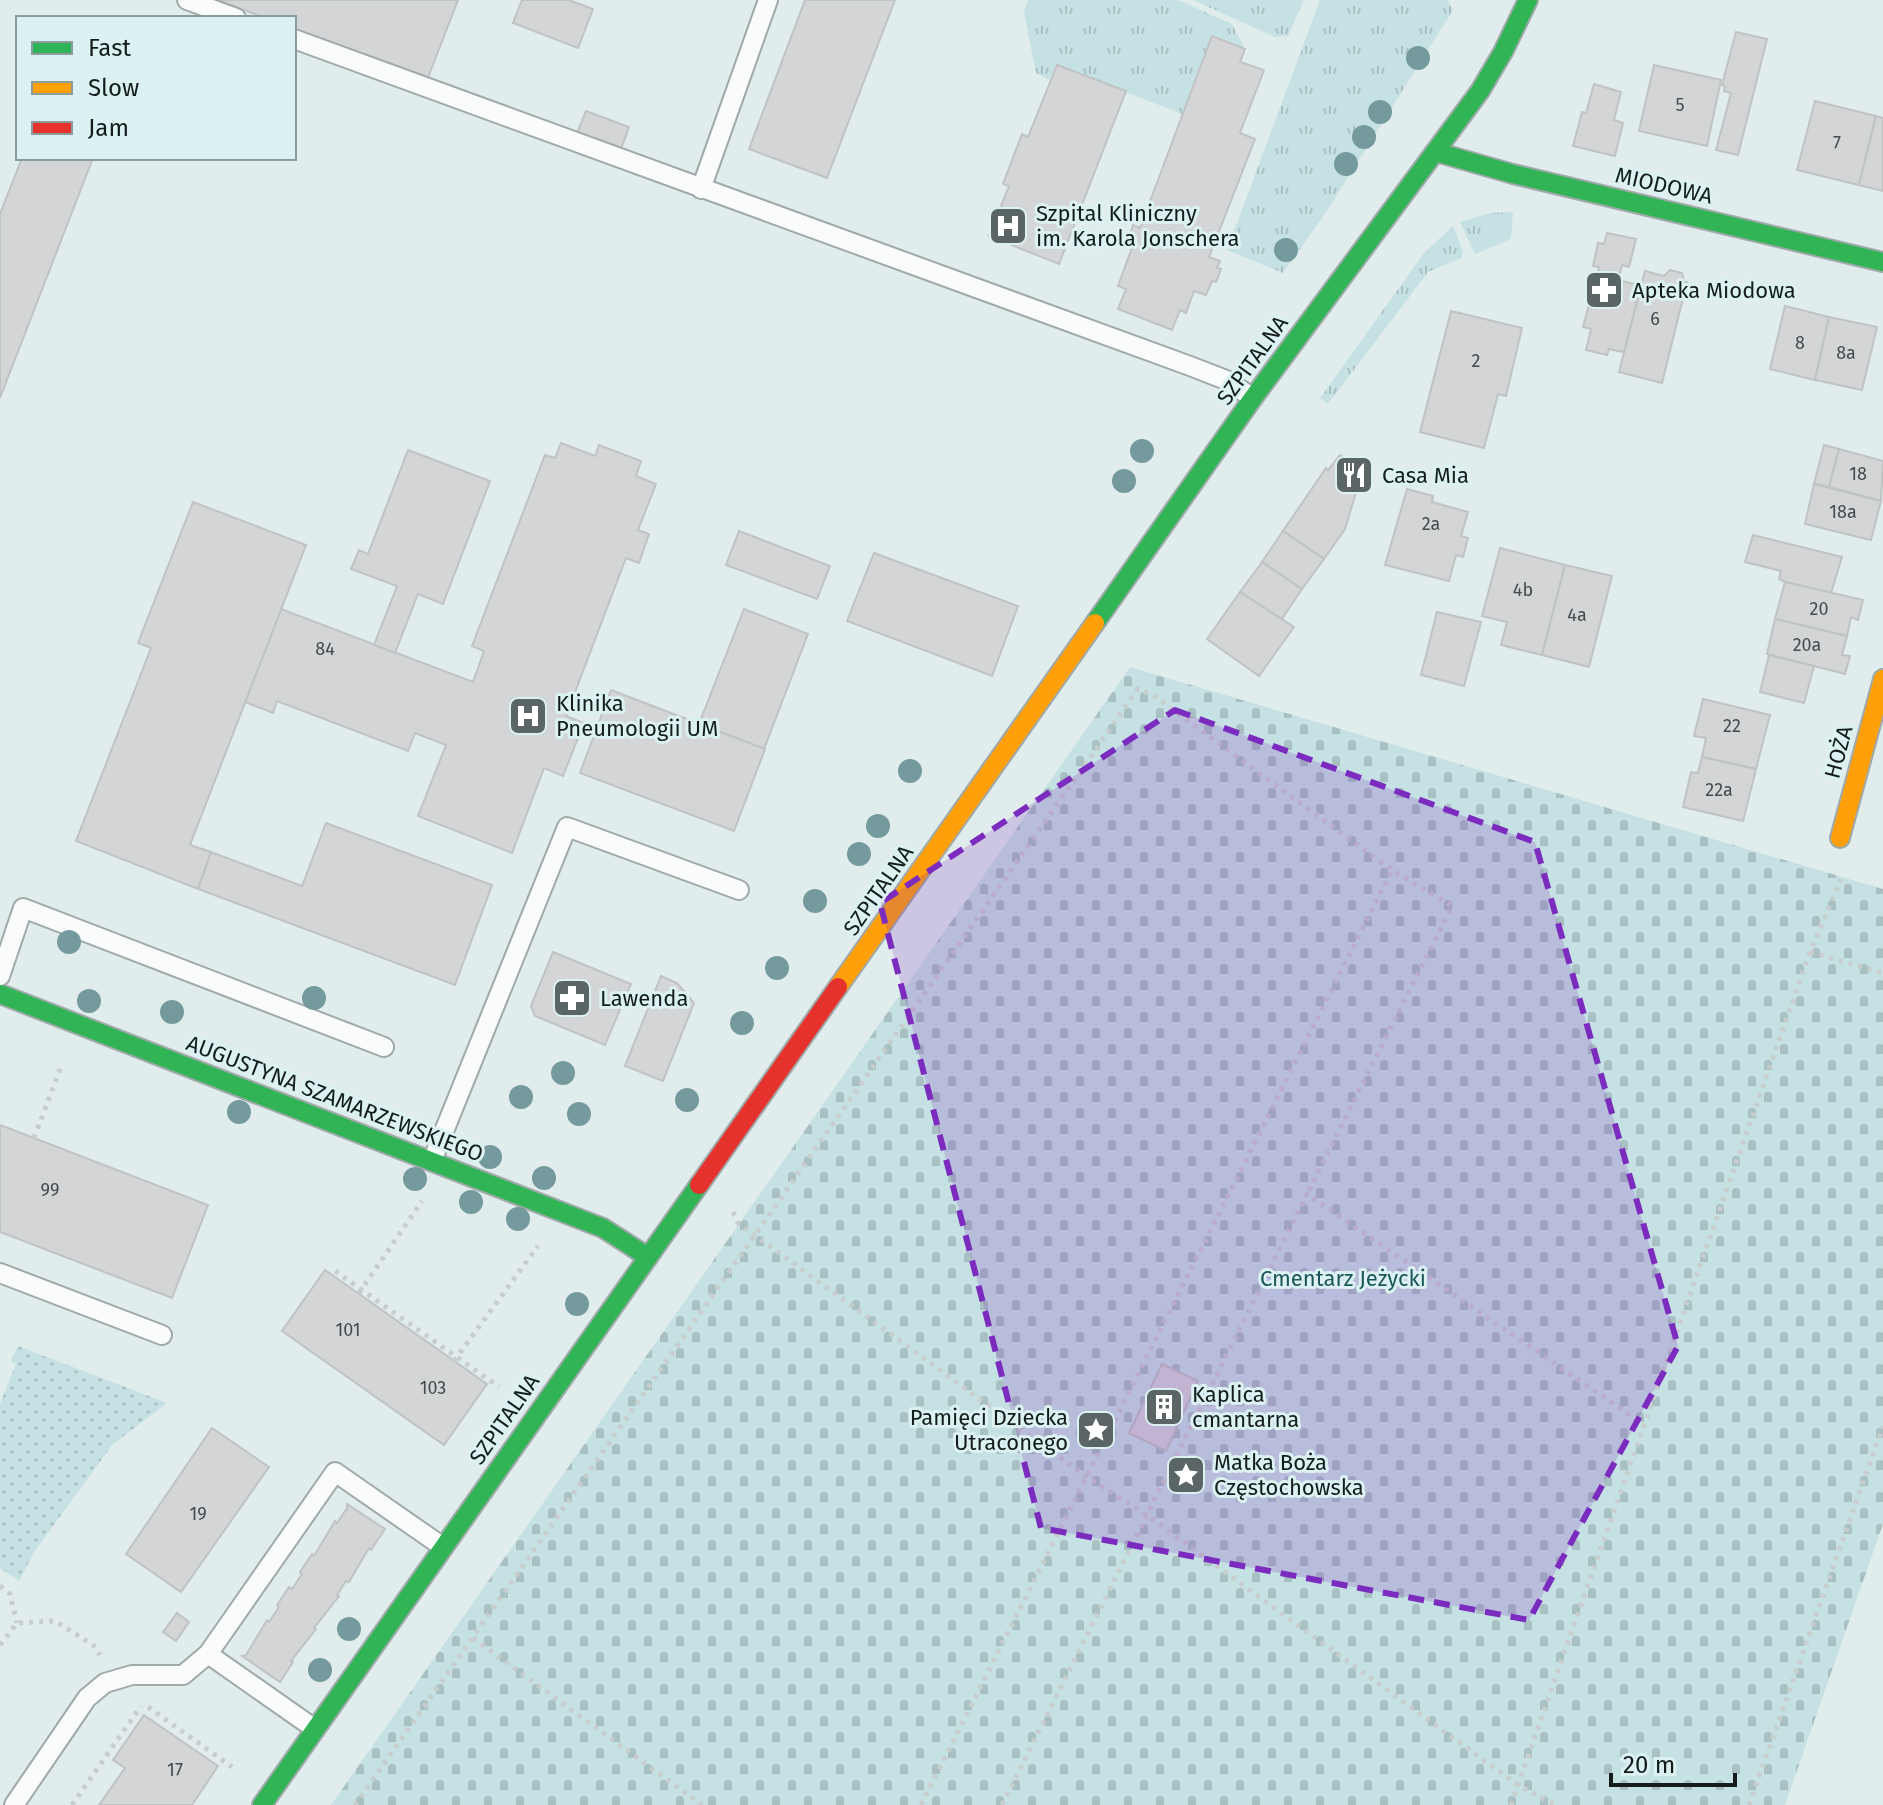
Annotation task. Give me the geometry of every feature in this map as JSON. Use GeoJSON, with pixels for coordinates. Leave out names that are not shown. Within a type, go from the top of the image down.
{"type":"FeatureCollection","features":[{"type":"Feature","properties":{"kind":"street","name":"SZPITALNA"},"geometry":{"type":"LineString","coordinates":[[262,1805],[1253,398],[1436,152],[1485,82],[1528,0]]}},
{"type":"Feature","properties":{"kind":"street","name":"MIODOWA"},"geometry":{"type":"LineString","coordinates":[[1436,152],[1513,174],[1883,262]]}},
{"type":"Feature","properties":{"kind":"street","name":"HOŻA"},"geometry":{"type":"LineString","coordinates":[[1840,838],[1883,679]]}},
{"type":"Feature","properties":{"kind":"street","name":"AUGUSTYNA SZAMARZEWSKIEGO"},"geometry":{"type":"LineString","coordinates":[[0,994],[603,1228],[648,1257]]}},
{"type":"Feature","properties":{"kind":"lane"},"geometry":{"type":"LineString","coordinates":[[187,0],[231,16]]}},
{"type":"Feature","properties":{"kind":"lane"},"geometry":{"type":"LineString","coordinates":[[701,189],[768,0]]}},
{"type":"Feature","properties":{"kind":"lane"},"geometry":{"type":"LineString","coordinates":[[296,40],[1226,380],[1253,398]]}},
{"type":"Feature","properties":{"kind":"lane"},"geometry":{"type":"LineString","coordinates":[[432,1161],[567,827],[739,890]]}},
{"type":"Feature","properties":{"kind":"lane"},"geometry":{"type":"LineString","coordinates":[[0,976],[23,908],[384,1047]]}},
{"type":"Feature","properties":{"kind":"lane"},"geometry":{"type":"LineString","coordinates":[[0,1273],[162,1335]]}},
{"type":"Feature","properties":{"kind":"lane"},"geometry":{"type":"LineString","coordinates":[[14,1805],[87,1698],[105,1683],[132,1675],[183,1675],[208,1654],[335,1472],[443,1547]]}},
{"type":"Feature","properties":{"kind":"lane"},"geometry":{"type":"LineString","coordinates":[[208,1654],[315,1729]]}},
{"type":"Feature","properties":{"kind":"path"},"geometry":{"type":"LineString","coordinates":[[355,1805],[1138,689],[1154,696],[1392,870],[1452,906],[1002,1805]]}},
{"type":"Feature","properties":{"kind":"path"},"geometry":{"type":"LineString","coordinates":[[1511,1805],[1810,952],[1841,876],[1840,838]]}},
{"type":"Feature","properties":{"kind":"path"},"geometry":{"type":"LineString","coordinates":[[921,1805],[1392,870]]}},
{"type":"Feature","properties":{"kind":"path"},"geometry":{"type":"LineString","coordinates":[[1810,952],[1883,973]]}},
{"type":"Feature","properties":{"kind":"path"},"geometry":{"type":"LineString","coordinates":[[34,1138],[63,1061]]}},
{"type":"Feature","properties":{"kind":"path"},"geometry":{"type":"LineString","coordinates":[[699,1187],[733,1213],[738,1223],[1087,1477],[1145,1514],[1518,1785],[1555,1805]]}},
{"type":"Feature","properties":{"kind":"path"},"geometry":{"type":"LineString","coordinates":[[1307,1194],[1643,1424]]}},
{"type":"Feature","properties":{"kind":"path"},"geometry":{"type":"LineString","coordinates":[[360,1291],[422,1200]]}},
{"type":"Feature","properties":{"kind":"path"},"geometry":{"type":"LineString","coordinates":[[455,1359],[539,1245]]}},
{"type":"Feature","properties":{"kind":"path"},"geometry":{"type":"LineString","coordinates":[[335,1271],[455,1359],[499,1387]]}},
{"type":"Feature","properties":{"kind":"path"},"geometry":{"type":"LineString","coordinates":[[1749,1805],[1883,1426]]}},
{"type":"Feature","properties":{"kind":"path"},"geometry":{"type":"LineString","coordinates":[[0,1586],[10,1594],[17,1623]]}},
{"type":"Feature","properties":{"kind":"path"},"geometry":{"type":"LineString","coordinates":[[0,1645],[17,1623],[55,1621],[93,1645],[118,1679],[143,1703],[232,1767]]}},
{"type":"Feature","properties":{"kind":"path"},"geometry":{"type":"LineString","coordinates":[[473,1638],[702,1805]]}},
{"type":"Feature","properties":{"kind":"path"},"geometry":{"type":"LineString","coordinates":[[72,1805],[143,1703]]}},
{"type":"Feature","properties":{"kind":"highlighted area"},"geometry":{"type":"Polygon","coordinates":[[[1175,710],[1535,842],[1678,1346],[1529,1620],[1041,1528],[880,903],[1175,710]]]}},
{"type":"Feature","properties":{"kind":"green space"},"geometry":{"type":"Polygon","coordinates":[[[1028,0],[1178,0],[1232,24],[1245,49],[1212,36],[1182,114],[1057,65],[1050,80],[1036,73],[1024,12],[1028,0]]]}},
{"type":"Feature","properties":{"kind":"green space"},"geometry":{"type":"Polygon","coordinates":[[[1193,0],[1304,0],[1288,36],[1275,37],[1193,0]]]}},
{"type":"Feature","properties":{"kind":"green space"},"geometry":{"type":"Polygon","coordinates":[[[1320,0],[1447,0],[1453,10],[1325,214],[1283,273],[1227,250],[1320,0]]]}},
{"type":"Feature","properties":{"kind":"green space"},"geometry":{"type":"Polygon","coordinates":[[[1513,212],[1511,239],[1475,254],[1460,222],[1490,213],[1513,212]]]}},
{"type":"Feature","properties":{"kind":"green space"},"geometry":{"type":"Polygon","coordinates":[[[1453,226],[1463,251],[1462,258],[1428,272],[1328,404],[1320,398],[1424,253],[1453,226]]]}},
{"type":"Feature","properties":{"kind":"green space","name":"Cmentarz Jeżycki"},"geometry":{"type":"Polygon","coordinates":[[[1130,667],[1883,889],[1883,1524],[1785,1805],[331,1805],[1130,667]]]}},
{"type":"Feature","properties":{"kind":"green space"},"geometry":{"type":"Polygon","coordinates":[[[18,1346],[167,1403],[112,1445],[35,1551],[19,1581],[0,1568],[0,1404],[16,1364],[11,1361],[18,1346]]]}},
{"type":"Feature","properties":{"kind":"building"},"geometry":{"type":"Polygon","coordinates":[[[218,0],[458,0],[427,80],[296,30],[296,16],[260,16],[218,0]]]}},
{"type":"Feature","properties":{"kind":"building"},"geometry":{"type":"Polygon","coordinates":[[[522,0],[569,0],[593,9],[578,48],[513,23],[522,0]]]}},
{"type":"Feature","properties":{"kind":"building"},"geometry":{"type":"Polygon","coordinates":[[[805,0],[895,0],[827,178],[749,149],[805,0]]]}},
{"type":"Feature","properties":{"kind":"building"},"geometry":{"type":"Polygon","coordinates":[[[1736,32],[1767,39],[1738,155],[1716,150],[1731,93],[1724,91],[1725,86],[1722,85],[1736,32]]]}},
{"type":"Feature","properties":{"kind":"building"},"geometry":{"type":"Polygon","coordinates":[[[1212,36],[1245,49],[1240,62],[1264,70],[1240,133],[1255,139],[1209,257],[1220,261],[1217,268],[1221,269],[1216,282],[1212,281],[1206,295],[1194,291],[1186,313],[1180,310],[1172,330],[1118,309],[1126,289],[1118,286],[1133,245],[1127,243],[1133,225],[1140,228],[1212,36]]]}},
{"type":"Feature","properties":{"kind":"building"},"geometry":{"type":"Polygon","coordinates":[[[1057,65],[1126,91],[1059,264],[989,236],[1009,186],[1003,184],[1022,134],[1028,137],[1057,65]]]}},
{"type":"Feature","properties":{"kind":"building"},"geometry":{"type":"Polygon","coordinates":[[[1654,65],[1721,80],[1707,146],[1639,131],[1654,65]]]}},
{"type":"Feature","properties":{"kind":"building"},"geometry":{"type":"Polygon","coordinates":[[[1594,84],[1621,92],[1614,120],[1623,123],[1615,156],[1573,146],[1594,84]]]}},
{"type":"Feature","properties":{"kind":"building"},"geometry":{"type":"Polygon","coordinates":[[[1815,101],[1876,116],[1859,185],[1797,170],[1815,101]]]}},
{"type":"Feature","properties":{"kind":"building"},"geometry":{"type":"Polygon","coordinates":[[[586,111],[629,127],[621,149],[577,133],[586,111]]]}},
{"type":"Feature","properties":{"kind":"building"},"geometry":{"type":"Polygon","coordinates":[[[1876,116],[1883,118],[1883,191],[1859,185],[1876,116]]]}},
{"type":"Feature","properties":{"kind":"building"},"geometry":{"type":"Polygon","coordinates":[[[21,160],[92,160],[0,398],[0,214],[21,160]]]}},
{"type":"Feature","properties":{"kind":"building"},"geometry":{"type":"Polygon","coordinates":[[[1607,233],[1636,239],[1629,267],[1622,265],[1618,280],[1641,286],[1624,352],[1609,349],[1607,355],[1586,350],[1591,329],[1583,327],[1599,267],[1593,266],[1598,243],[1604,244],[1607,233]]]}},
{"type":"Feature","properties":{"kind":"building"},"geometry":{"type":"Polygon","coordinates":[[[1670,270],[1682,273],[1684,282],[1687,282],[1662,383],[1619,372],[1645,271],[1664,276],[1670,270]]]}},
{"type":"Feature","properties":{"kind":"building"},"geometry":{"type":"Polygon","coordinates":[[[1785,306],[1829,317],[1815,380],[1770,369],[1785,306]]]}},
{"type":"Feature","properties":{"kind":"building"},"geometry":{"type":"Polygon","coordinates":[[[1451,311],[1522,328],[1506,396],[1498,394],[1484,448],[1420,432],[1451,311]]]}},
{"type":"Feature","properties":{"kind":"building"},"geometry":{"type":"Polygon","coordinates":[[[1829,317],[1877,327],[1862,390],[1815,380],[1829,317]]]}},
{"type":"Feature","properties":{"kind":"building"},"geometry":{"type":"Polygon","coordinates":[[[561,443],[595,456],[599,445],[641,461],[636,476],[656,484],[638,530],[649,534],[639,563],[626,558],[566,716],[584,723],[563,776],[544,768],[512,853],[418,816],[446,745],[415,733],[408,751],[277,701],[273,713],[245,702],[281,609],[473,682],[484,651],[472,646],[545,455],[555,458],[561,443]]]}},
{"type":"Feature","properties":{"kind":"building"},"geometry":{"type":"Polygon","coordinates":[[[1824,445],[1839,449],[1829,487],[1814,484],[1824,445]]]}},
{"type":"Feature","properties":{"kind":"building"},"geometry":{"type":"Polygon","coordinates":[[[1839,449],[1883,461],[1881,501],[1829,487],[1839,449]]]}},
{"type":"Feature","properties":{"kind":"building"},"geometry":{"type":"Polygon","coordinates":[[[408,450],[490,481],[443,604],[418,594],[395,653],[374,645],[397,586],[351,569],[359,550],[368,554],[408,450]]]}},
{"type":"Feature","properties":{"kind":"building"},"geometry":{"type":"Polygon","coordinates":[[[1340,455],[1363,469],[1345,529],[1324,559],[1283,531],[1326,468],[1328,470],[1340,455]]]}},
{"type":"Feature","properties":{"kind":"building"},"geometry":{"type":"Polygon","coordinates":[[[1814,484],[1881,501],[1871,540],[1805,524],[1814,484]]]}},
{"type":"Feature","properties":{"kind":"building"},"geometry":{"type":"Polygon","coordinates":[[[1407,489],[1433,496],[1432,502],[1468,512],[1461,536],[1468,538],[1463,557],[1456,555],[1449,581],[1385,565],[1407,489]]]}},
{"type":"Feature","properties":{"kind":"building"},"geometry":{"type":"Polygon","coordinates":[[[193,502],[306,545],[190,845],[211,852],[198,889],[76,841],[151,648],[138,643],[193,502]]]}},
{"type":"Feature","properties":{"kind":"building"},"geometry":{"type":"Polygon","coordinates":[[[739,531],[830,566],[817,599],[726,565],[739,531]]]}},
{"type":"Feature","properties":{"kind":"building"},"geometry":{"type":"Polygon","coordinates":[[[1283,531],[1324,559],[1302,589],[1262,562],[1283,531]]]}},
{"type":"Feature","properties":{"kind":"building"},"geometry":{"type":"Polygon","coordinates":[[[1753,535],[1842,557],[1831,593],[1785,582],[1779,579],[1781,571],[1745,562],[1753,535]]]}},
{"type":"Feature","properties":{"kind":"building"},"geometry":{"type":"Polygon","coordinates":[[[1500,548],[1565,565],[1542,655],[1501,645],[1507,622],[1482,616],[1500,548]]]}},
{"type":"Feature","properties":{"kind":"building"},"geometry":{"type":"Polygon","coordinates":[[[874,553],[1018,606],[992,676],[847,621],[874,553]]]}},
{"type":"Feature","properties":{"kind":"building"},"geometry":{"type":"Polygon","coordinates":[[[1262,562],[1302,589],[1281,620],[1240,592],[1262,562]]]}},
{"type":"Feature","properties":{"kind":"building"},"geometry":{"type":"Polygon","coordinates":[[[1565,565],[1612,576],[1589,667],[1542,655],[1565,565]]]}},
{"type":"Feature","properties":{"kind":"building"},"geometry":{"type":"Polygon","coordinates":[[[1785,582],[1863,600],[1858,620],[1851,617],[1847,636],[1775,619],[1785,582]]]}},
{"type":"Feature","properties":{"kind":"building"},"geometry":{"type":"Polygon","coordinates":[[[1240,592],[1294,627],[1259,676],[1207,639],[1240,592]]]}},
{"type":"Feature","properties":{"kind":"building"},"geometry":{"type":"Polygon","coordinates":[[[744,609],[808,634],[764,749],[699,724],[744,609]]]}},
{"type":"Feature","properties":{"kind":"building"},"geometry":{"type":"Polygon","coordinates":[[[1437,612],[1481,622],[1464,686],[1421,675],[1437,612]]]}},
{"type":"Feature","properties":{"kind":"building"},"geometry":{"type":"Polygon","coordinates":[[[1775,619],[1847,636],[1842,655],[1850,656],[1845,674],[1767,654],[1775,619]]]}},
{"type":"Feature","properties":{"kind":"building"},"geometry":{"type":"Polygon","coordinates":[[[1769,655],[1814,666],[1804,703],[1760,692],[1769,655]]]}},
{"type":"Feature","properties":{"kind":"building"},"geometry":{"type":"Polygon","coordinates":[[[611,690],[765,749],[734,831],[580,773],[611,690]]]}},
{"type":"Feature","properties":{"kind":"building"},"geometry":{"type":"Polygon","coordinates":[[[1703,699],[1770,715],[1756,769],[1702,757],[1706,738],[1694,736],[1703,699]]]}},
{"type":"Feature","properties":{"kind":"building"},"geometry":{"type":"Polygon","coordinates":[[[1702,757],[1756,769],[1743,821],[1683,807],[1691,772],[1698,773],[1702,757]]]}},
{"type":"Feature","properties":{"kind":"building"},"geometry":{"type":"Polygon","coordinates":[[[326,823],[492,885],[455,985],[198,889],[211,852],[302,886],[326,823]]]}},
{"type":"Feature","properties":{"kind":"building"},"geometry":{"type":"Polygon","coordinates":[[[553,952],[631,984],[605,1045],[535,1016],[531,1006],[553,952]]]}},
{"type":"Feature","properties":{"kind":"building"},"geometry":{"type":"Polygon","coordinates":[[[661,976],[677,983],[694,1003],[663,1081],[625,1066],[661,976]]]}},
{"type":"Feature","properties":{"kind":"building"},"geometry":{"type":"Polygon","coordinates":[[[0,1125],[208,1205],[172,1298],[0,1232],[0,1125]]]}},
{"type":"Feature","properties":{"kind":"building"},"geometry":{"type":"Polygon","coordinates":[[[325,1270],[487,1384],[444,1445],[282,1331],[325,1270]]]}},
{"type":"Feature","properties":{"kind":"building","name":"Kaplica cmantarna"},"geometry":{"type":"Polygon","coordinates":[[[1162,1364],[1198,1381],[1166,1451],[1129,1433],[1162,1364]]]}},
{"type":"Feature","properties":{"kind":"building"},"geometry":{"type":"Polygon","coordinates":[[[212,1428],[269,1467],[181,1592],[126,1554],[212,1428]]]}},
{"type":"Feature","properties":{"kind":"building"},"geometry":{"type":"Polygon","coordinates":[[[347,1504],[385,1529],[291,1661],[280,1682],[242,1656],[246,1655],[267,1620],[269,1622],[289,1587],[292,1589],[302,1574],[300,1572],[312,1554],[314,1556],[335,1521],[337,1523],[347,1504]]]}},
{"type":"Feature","properties":{"kind":"building"},"geometry":{"type":"Polygon","coordinates":[[[177,1613],[189,1622],[176,1641],[163,1632],[177,1613]]]}},
{"type":"Feature","properties":{"kind":"building"},"geometry":{"type":"Polygon","coordinates":[[[144,1715],[218,1766],[192,1805],[99,1805],[125,1768],[113,1760],[144,1715]]]}},
{"type":"Feature","properties":{"kind":"traffic: fast"},"geometry":{"type":"LineString","coordinates":[[1095,623],[1253,398],[1480,91],[1528,0]]}},
{"type":"Feature","properties":{"kind":"traffic: fast"},"geometry":{"type":"LineString","coordinates":[[1436,152],[1513,174],[1883,262]]}},
{"type":"Feature","properties":{"kind":"traffic: fast"},"geometry":{"type":"LineString","coordinates":[[0,994],[603,1228],[648,1257]]}},
{"type":"Feature","properties":{"kind":"traffic: fast"},"geometry":{"type":"LineString","coordinates":[[262,1805],[699,1185]]}},
{"type":"Feature","properties":{"kind":"traffic: slow"},"geometry":{"type":"LineString","coordinates":[[838,987],[1095,623]]}},
{"type":"Feature","properties":{"kind":"traffic: slow"},"geometry":{"type":"LineString","coordinates":[[1840,838],[1883,679]]}},
{"type":"Feature","properties":{"kind":"traffic: jam"},"geometry":{"type":"LineString","coordinates":[[699,1185],[838,987]]}},
{"type":"Feature","properties":{"kind":"place","name":"Szpital Kliniczny im. Karola Jonschera"},"geometry":{"type":"Point","coordinates":[1008,226]}},
{"type":"Feature","properties":{"kind":"place","name":"Apteka Miodowa"},"geometry":{"type":"Point","coordinates":[1604,290]}},
{"type":"Feature","properties":{"kind":"place","name":"Casa Mia"},"geometry":{"type":"Point","coordinates":[1354,475]}},
{"type":"Feature","properties":{"kind":"place","name":"Klinika Pneumologii UM"},"geometry":{"type":"Point","coordinates":[528,716]}},
{"type":"Feature","properties":{"kind":"place","name":"Lawenda"},"geometry":{"type":"Point","coordinates":[572,998]}},
{"type":"Feature","properties":{"kind":"place","name":"Kaplica cmantarna"},"geometry":{"type":"Point","coordinates":[1164,1407]}},
{"type":"Feature","properties":{"kind":"place","name":"Pamięci Dziecka Utraconego"},"geometry":{"type":"Point","coordinates":[1096,1430]}},
{"type":"Feature","properties":{"kind":"place","name":"Matka Boża Częstochowska"},"geometry":{"type":"Point","coordinates":[1186,1475]}}]}
